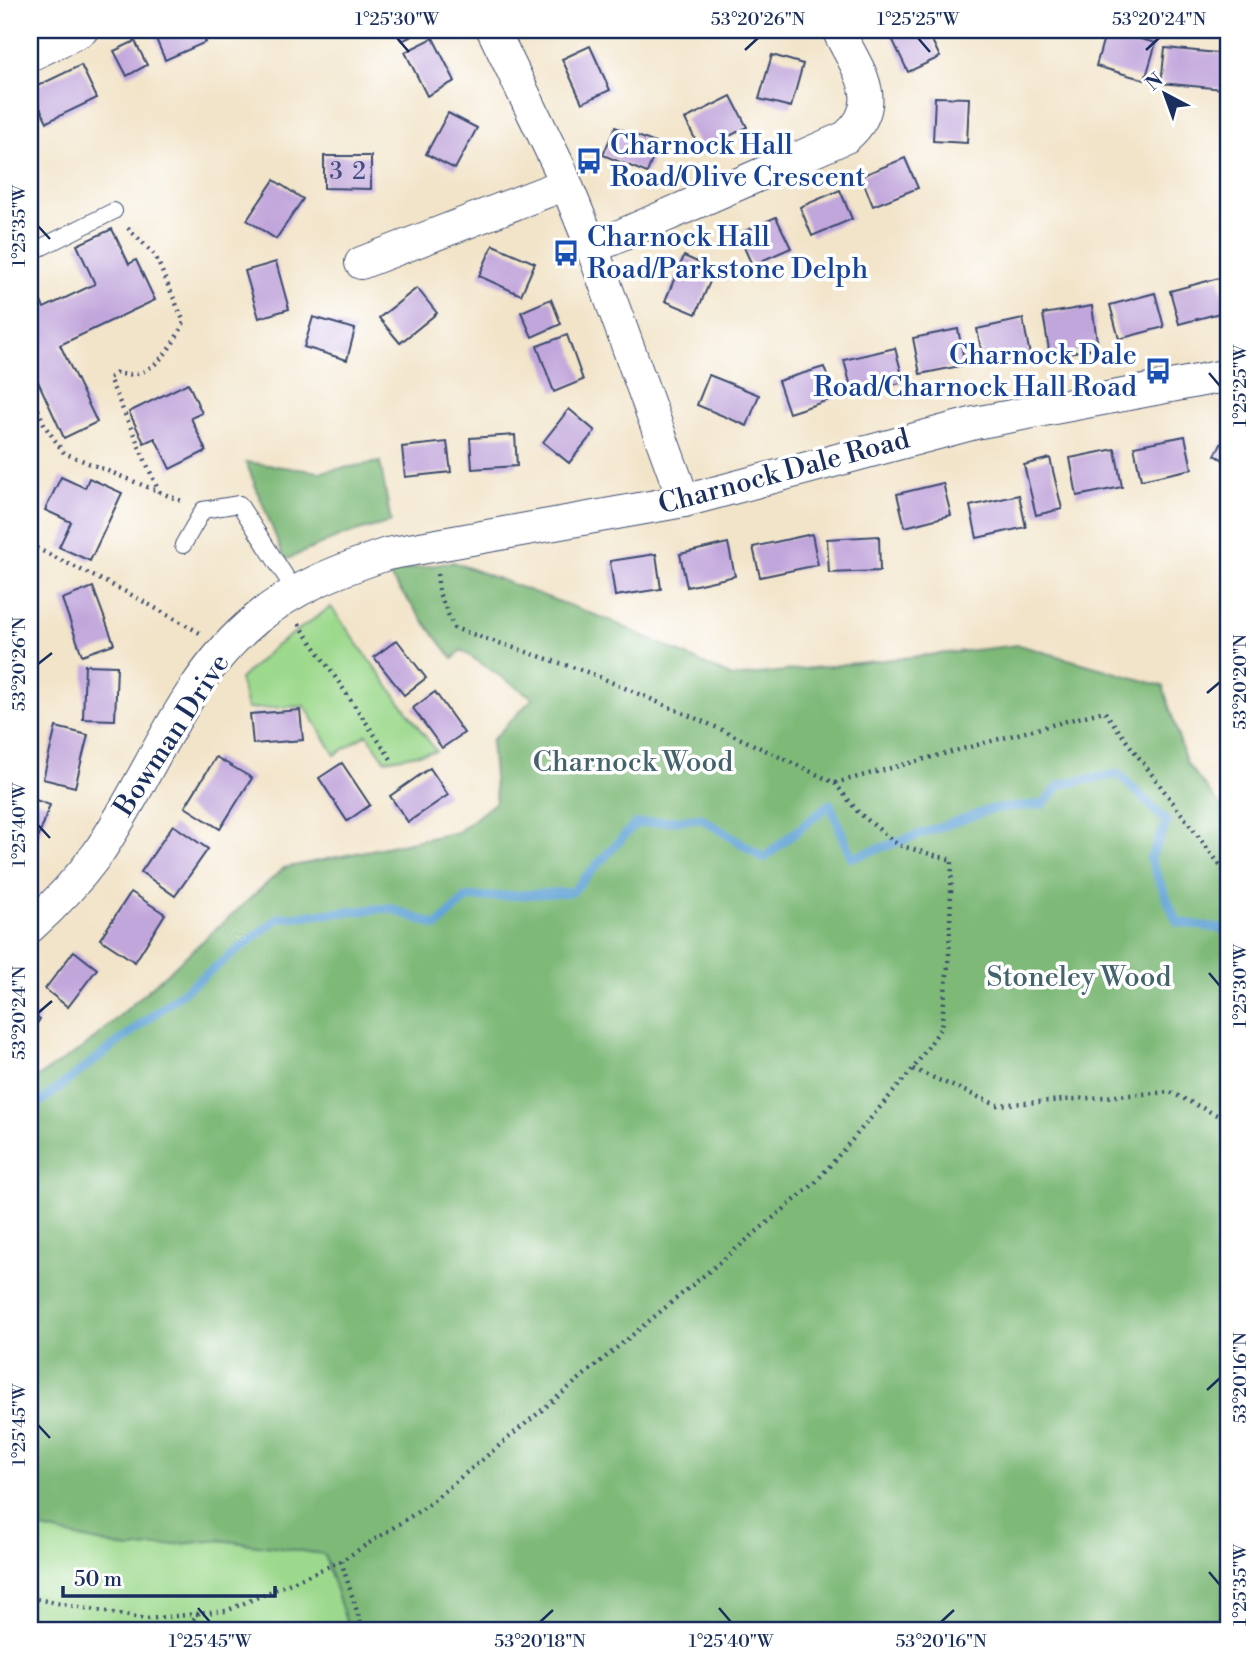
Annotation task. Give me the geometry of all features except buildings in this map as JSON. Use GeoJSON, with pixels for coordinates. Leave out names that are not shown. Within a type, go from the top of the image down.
{"type":"FeatureCollection","features":[{"type":"Feature","properties":{"kind":"street"},"geometry":{"type":"LineString","coordinates":[[30,55],[82,30]]}},
{"type":"Feature","properties":{"kind":"street"},"geometry":{"type":"LineString","coordinates":[[494,30],[566,184],[592,248],[684,501]]}},
{"type":"Feature","properties":{"kind":"street"},"geometry":{"type":"LineString","coordinates":[[592,248],[846,137],[861,125],[868,110],[868,94],[838,30]]}},
{"type":"Feature","properties":{"kind":"street"},"geometry":{"type":"LineString","coordinates":[[361,263],[566,184]]}},
{"type":"Feature","properties":{"kind":"street","name":"Charnock Dale Road"},"geometry":{"type":"LineString","coordinates":[[340,570],[387,554],[684,501],[975,423],[1229,375]]}},
{"type":"Feature","properties":{"kind":"street","name":"Bowman Drive"},"geometry":{"type":"LineString","coordinates":[[30,927],[58,902],[98,853],[200,681],[227,648],[254,621],[289,595],[340,570]]}},
{"type":"Feature","properties":{"kind":"lane"},"geometry":{"type":"LineString","coordinates":[[30,253],[114,211]]}},
{"type":"Feature","properties":{"kind":"lane"},"geometry":{"type":"LineString","coordinates":[[183,545],[204,510],[239,504],[289,595]]}},
{"type":"Feature","properties":{"kind":"path"},"geometry":{"type":"LineString","coordinates":[[114,211],[155,255],[184,322],[171,350],[150,367],[130,377],[117,373],[109,378],[159,492]]}},
{"type":"Feature","properties":{"kind":"path"},"geometry":{"type":"LineString","coordinates":[[30,390],[45,426],[64,453],[204,510]]}},
{"type":"Feature","properties":{"kind":"path"},"geometry":{"type":"LineString","coordinates":[[30,545],[128,593],[227,648]]}},
{"type":"Feature","properties":{"kind":"path"},"geometry":{"type":"LineString","coordinates":[[30,1598],[146,1619],[226,1611],[341,1560],[424,1508],[814,1184],[913,1069],[941,1028],[948,956],[952,860],[898,845],[858,812],[835,783],[718,728],[590,673],[454,628],[439,593],[436,545]]}},
{"type":"Feature","properties":{"kind":"path"},"geometry":{"type":"LineString","coordinates":[[289,595],[393,762]]}},
{"type":"Feature","properties":{"kind":"path"},"geometry":{"type":"LineString","coordinates":[[835,783],[1104,711],[1229,877]]}},
{"type":"Feature","properties":{"kind":"path"},"geometry":{"type":"LineString","coordinates":[[913,1069],[997,1105],[1170,1091],[1229,1121]]}},
{"type":"Feature","properties":{"kind":"path"},"geometry":{"type":"LineString","coordinates":[[341,1560],[363,1630]]}},
{"type":"Feature","properties":{"kind":"path"},"geometry":{"type":"LineString","coordinates":[[184,1630],[199,1614]]}},
{"type":"Feature","properties":{"kind":"green space"},"geometry":{"type":"Polygon","coordinates":[[[246,462],[320,472],[380,462],[391,522],[341,536],[285,560],[246,462]]]}},
{"type":"Feature","properties":{"kind":"green space"},"geometry":{"type":"Polygon","coordinates":[[[453,562],[611,621],[732,677],[1019,645],[1163,686],[1186,762],[1229,817],[1229,1630],[349,1630],[324,1554],[220,1540],[129,1549],[30,1526],[30,1082],[87,1045],[284,868],[458,832],[496,802],[491,741],[533,698],[461,650],[453,659],[387,573],[453,562]]]}},
{"type":"Feature","properties":{"kind":"green space"},"geometry":{"type":"Polygon","coordinates":[[[331,607],[436,751],[385,760],[367,734],[335,755],[305,706],[247,709],[240,679],[274,647],[331,607]]]}},
{"type":"Feature","properties":{"kind":"green space"},"geometry":{"type":"Polygon","coordinates":[[[30,1526],[129,1549],[220,1540],[324,1554],[349,1630],[30,1630],[30,1526]]]}},
{"type":"Feature","properties":{"kind":"waterway"},"geometry":{"type":"LineString","coordinates":[[30,1110],[279,918],[390,908],[437,926],[466,898],[572,892],[635,824],[701,818],[764,858],[830,804],[852,858],[992,809],[1043,804],[1061,784],[1119,774],[1167,822],[1150,859],[1177,922],[1229,930]]}},
{"type":"Feature","properties":{"kind":"place","name":"Charnock Hall Road/Olive Crescent"},"geometry":{"type":"Point","coordinates":[589,161]}},
{"type":"Feature","properties":{"kind":"place","name":"Charnock Hall Road/Parkstone Delph"},"geometry":{"type":"Point","coordinates":[566,253]}},
{"type":"Feature","properties":{"kind":"place","name":"Charnock Dale Road/Charnock Hall Road"},"geometry":{"type":"Point","coordinates":[1158,371]}},
{"type":"Feature","properties":{"kind":"park label","name":"Charnock Wood"},"geometry":{"type":"Point","coordinates":[633,762]}},
{"type":"Feature","properties":{"kind":"park label","name":"Stoneley Wood"},"geometry":{"type":"Point","coordinates":[1079,977]}}]}
